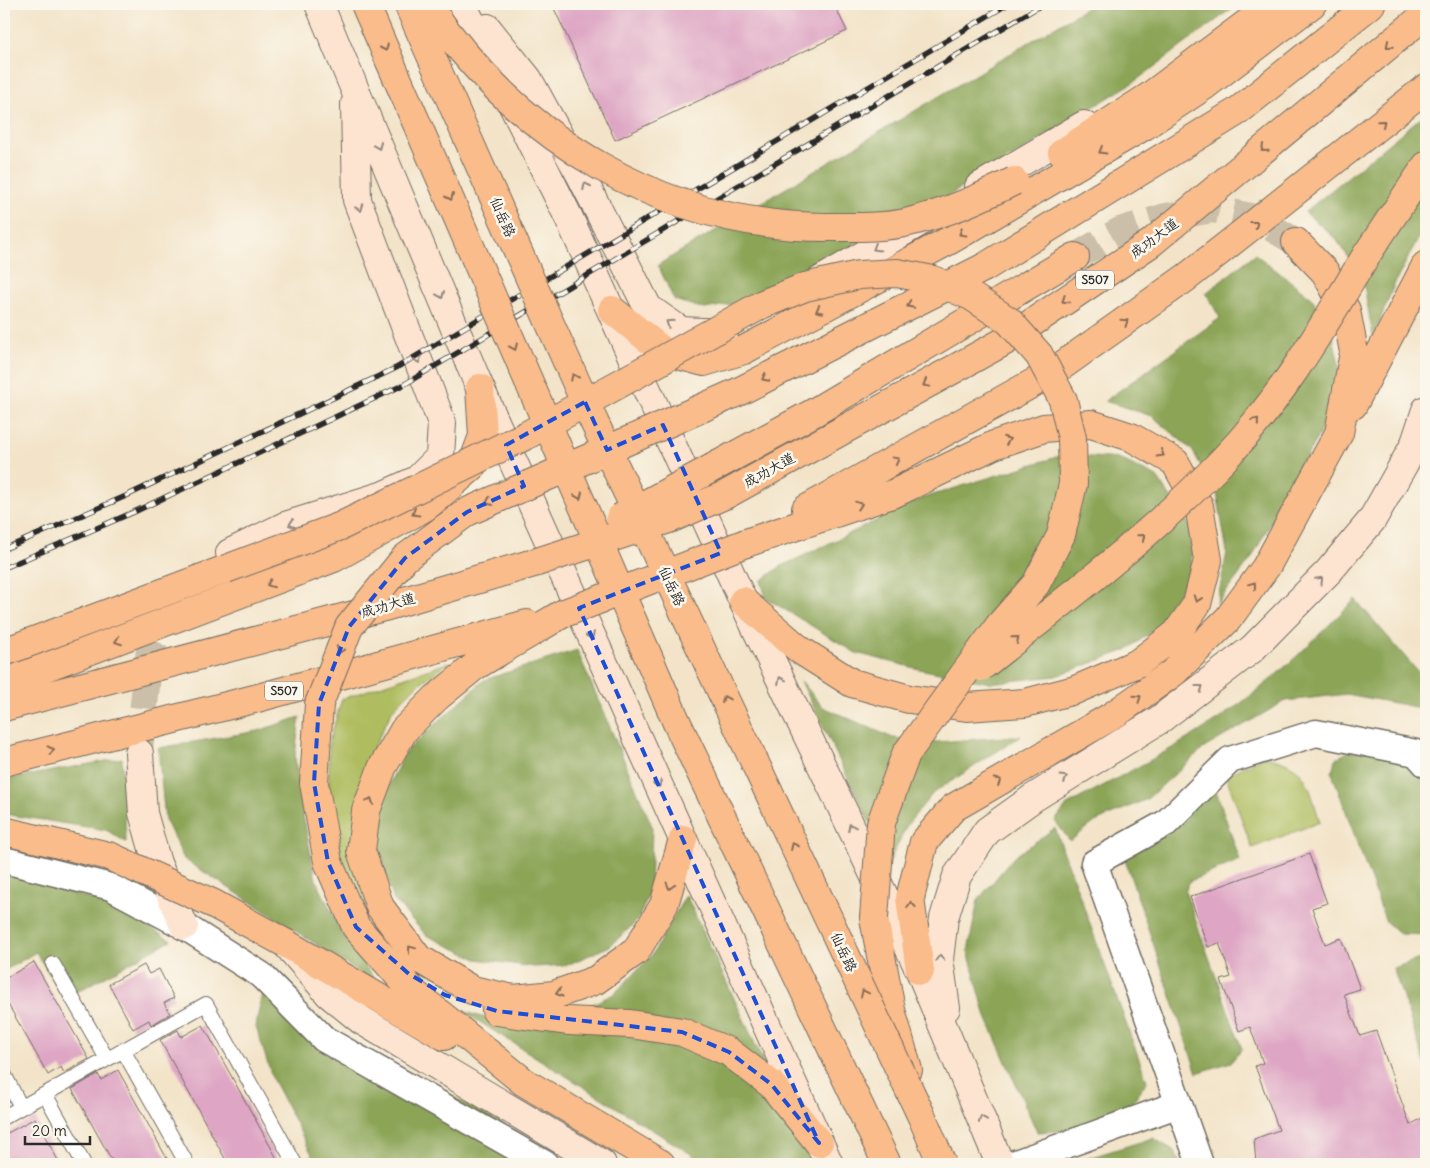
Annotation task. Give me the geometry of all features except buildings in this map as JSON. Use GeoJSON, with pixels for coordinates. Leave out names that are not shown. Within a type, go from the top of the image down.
{"type":"FeatureCollection","features":[{"type":"Feature","properties":{"kind":"highway"},"geometry":{"type":"LineString","coordinates":[[365,4],[677,723],[887,1164]]}},
{"type":"Feature","properties":{"kind":"highway","name":"仙岳路"},"geometry":{"type":"LineString","coordinates":[[408,4],[588,409],[922,1117],[942,1164]]}},
{"type":"Feature","properties":{"kind":"highway"},"geometry":{"type":"LineString","coordinates":[[427,4],[451,40],[506,97],[568,147],[611,174],[659,195],[706,211],[752,222],[815,227],[862,227],[907,222],[960,207],[1014,181],[1085,139],[1150,96],[1273,4]]}},
{"type":"Feature","properties":{"kind":"highway"},"geometry":{"type":"LineString","coordinates":[[612,310],[663,351],[704,362],[744,350],[950,240],[1144,126],[1204,86],[1312,4]]}},
{"type":"Feature","properties":{"kind":"highway"},"geometry":{"type":"LineString","coordinates":[[524,1082],[415,994],[356,927],[328,862],[314,783],[320,704],[348,627],[405,558],[468,512],[738,392],[985,267],[1238,111],[1372,4]]}},
{"type":"Feature","properties":{"kind":"highway","name":"成功大道"},"geometry":{"type":"LineString","coordinates":[[4,707],[384,607],[537,562],[672,518],[727,494],[1005,341],[1151,243],[1426,14]]}},
{"type":"Feature","properties":{"kind":"highway","name":"S507"},"geometry":{"type":"LineString","coordinates":[[4,762],[254,699],[562,614],[746,543],[1053,372],[1187,278],[1426,88]]}},
{"type":"Feature","properties":{"kind":"highway"},"geometry":{"type":"LineString","coordinates":[[950,691],[1161,521],[1226,458],[1279,392],[1316,339],[1367,254],[1426,166]]}},
{"type":"Feature","properties":{"kind":"highway"},"geometry":{"type":"LineString","coordinates":[[1296,242],[1325,272],[1346,310],[1354,352],[1339,433]]}},
{"type":"Feature","properties":{"kind":"highway"},"geometry":{"type":"LineString","coordinates":[[537,562],[813,413],[1075,257]]}},
{"type":"Feature","properties":{"kind":"highway"},"geometry":{"type":"LineString","coordinates":[[920,971],[910,898],[924,842],[953,808],[1112,716],[1181,666],[1228,619],[1266,567],[1339,433],[1426,265]]}},
{"type":"Feature","properties":{"kind":"highway"},"geometry":{"type":"LineString","coordinates":[[4,652],[228,561],[341,526],[527,435],[763,304],[805,287],[859,275],[897,273],[932,280],[971,296],[1009,321],[1039,354],[1063,400],[1072,438],[1073,484],[1061,536],[1036,584],[999,626],[906,754],[881,823],[874,918],[891,1010],[922,1117]]}},
{"type":"Feature","properties":{"kind":"highway"},"geometry":{"type":"LineString","coordinates":[[4,683],[334,558],[427,506],[471,468],[483,436],[480,388]]}},
{"type":"Feature","properties":{"kind":"highway"},"geometry":{"type":"LineString","coordinates":[[743,601],[800,650],[852,683],[909,699],[967,706],[1025,703],[1074,690],[1138,663],[1176,634],[1197,604],[1208,560],[1199,506],[1175,462],[1131,436],[1091,424],[1044,428],[994,445],[895,493],[746,543]]}},
{"type":"Feature","properties":{"kind":"highway"},"geometry":{"type":"LineString","coordinates":[[562,614],[475,666],[436,698],[404,730],[382,768],[366,811],[361,851],[380,908],[418,958],[472,990],[513,999],[554,994],[596,980],[636,951],[664,905],[682,839]]}},
{"type":"Feature","properties":{"kind":"highway"},"geometry":{"type":"LineString","coordinates":[[4,831],[109,856],[214,904],[285,943],[524,1082],[661,1164]]}},
{"type":"Feature","properties":{"kind":"highway"},"geometry":{"type":"LineString","coordinates":[[356,927],[409,974],[444,995],[497,1011],[568,1021],[630,1024],[682,1032],[729,1052],[771,1084],[824,1154]]}},
{"type":"Feature","properties":{"kind":"main road"},"geometry":{"type":"LineString","coordinates":[[319,4],[480,388],[824,1154]]}},
{"type":"Feature","properties":{"kind":"main road"},"geometry":{"type":"LineString","coordinates":[[462,4],[570,218],[743,601],[920,971],[1000,1164]]}},
{"type":"Feature","properties":{"kind":"main road"},"geometry":{"type":"LineString","coordinates":[[468,4],[528,79],[580,174],[648,308],[681,331],[732,333],[1129,99],[1260,4]]}},
{"type":"Feature","properties":{"kind":"main road"},"geometry":{"type":"LineString","coordinates":[[228,561],[285,526],[384,495],[417,480],[440,457],[442,423],[357,200],[355,90]]}},
{"type":"Feature","properties":{"kind":"main road"},"geometry":{"type":"LineString","coordinates":[[950,1041],[939,959],[944,918],[957,876],[987,831],[1033,798],[1159,720],[1252,649],[1329,571],[1372,520],[1420,439],[1426,410]]}},
{"type":"Feature","properties":{"kind":"main road"},"geometry":{"type":"LineString","coordinates":[[139,753],[142,813],[157,863],[184,926]]}},
{"type":"Feature","properties":{"kind":"main road"},"geometry":{"type":"LineString","coordinates":[[285,943],[328,994],[361,1020],[602,1164]]}},
{"type":"Feature","properties":{"kind":"street"},"geometry":{"type":"LineString","coordinates":[[1200,1164],[1094,863],[1166,823],[1230,760],[1316,733],[1416,753],[1426,764]]}},
{"type":"Feature","properties":{"kind":"street"},"geometry":{"type":"LineString","coordinates":[[4,860],[112,887],[184,926],[261,975],[324,1039],[545,1164]]}},
{"type":"Feature","properties":{"kind":"street"},"geometry":{"type":"LineString","coordinates":[[1013,1164],[1179,1104]]}},
{"type":"Feature","properties":{"kind":"lane"},"geometry":{"type":"LineString","coordinates":[[54,964],[107,1059]]}},
{"type":"Feature","properties":{"kind":"lane"},"geometry":{"type":"LineString","coordinates":[[4,1116],[206,1004],[295,1164]]}},
{"type":"Feature","properties":{"kind":"lane"},"geometry":{"type":"LineString","coordinates":[[123,1050],[187,1164]]}},
{"type":"Feature","properties":{"kind":"lane"},"geometry":{"type":"LineString","coordinates":[[4,1074],[22,1107]]}},
{"type":"Feature","properties":{"kind":"lane"},"geometry":{"type":"LineString","coordinates":[[45,1094],[84,1164]]}},
{"type":"Feature","properties":{"kind":"highlighted area"},"geometry":{"type":"Polygon","coordinates":[[[585,402],[607,450],[663,425],[721,553],[579,608],[819,1143],[771,1084],[729,1052],[682,1032],[497,1011],[445,995],[409,974],[356,927],[328,862],[314,783],[319,704],[349,627],[405,558],[467,512],[524,486],[506,445],[585,402]]]}},
{"type":"Feature","properties":{"kind":"green space"},"geometry":{"type":"Polygon","coordinates":[[[1093,4],[1238,4],[1134,82],[945,198],[743,302],[705,309],[674,300],[658,265],[1093,4]]]}},
{"type":"Feature","properties":{"kind":"green space"},"geometry":{"type":"Polygon","coordinates":[[[1426,113],[1426,223],[1395,283],[1373,337],[1363,279],[1336,239],[1305,212],[1426,113]]]}},
{"type":"Feature","properties":{"kind":"green space"},"geometry":{"type":"Polygon","coordinates":[[[1255,254],[1312,298],[1333,337],[1341,374],[1330,414],[1251,559],[1217,604],[1227,552],[1217,493],[1192,450],[1152,416],[1105,401],[1220,318],[1206,293],[1255,254]]]}},
{"type":"Feature","properties":{"kind":"green space"},"geometry":{"type":"Polygon","coordinates":[[[1063,455],[1120,459],[1157,477],[1190,526],[1192,570],[1169,619],[1127,650],[1056,676],[990,683],[919,669],[856,653],[766,598],[761,581],[780,567],[923,498],[1063,455]]]}},
{"type":"Feature","properties":{"kind":"green space"},"geometry":{"type":"Polygon","coordinates":[[[1355,599],[1426,681],[1426,709],[1347,694],[1285,701],[1204,748],[1147,799],[1095,822],[1070,841],[1055,821],[1067,805],[1196,734],[1237,706],[1283,669],[1355,599]]]}},
{"type":"Feature","properties":{"kind":"green space"},"geometry":{"type":"Polygon","coordinates":[[[577,650],[652,826],[650,891],[638,920],[610,946],[567,965],[534,967],[477,959],[426,935],[393,899],[378,845],[380,800],[407,750],[484,680],[577,650]]]}},
{"type":"Feature","properties":{"kind":"green space"},"geometry":{"type":"Polygon","coordinates":[[[450,662],[416,686],[393,709],[375,745],[358,794],[368,914],[340,854],[329,798],[329,742],[342,699],[450,662]]]}},
{"type":"Feature","properties":{"kind":"green space"},"geometry":{"type":"Polygon","coordinates":[[[801,681],[823,707],[893,738],[937,742],[1021,736],[933,793],[907,825],[889,863],[801,681]]]}},
{"type":"Feature","properties":{"kind":"green space"},"geometry":{"type":"Polygon","coordinates":[[[300,717],[295,756],[302,810],[316,880],[344,937],[379,985],[184,859],[165,819],[158,748],[258,731],[300,717]]]}},
{"type":"Feature","properties":{"kind":"green space"},"geometry":{"type":"Polygon","coordinates":[[[1353,749],[1414,758],[1426,772],[1426,935],[1400,934],[1386,922],[1332,773],[1335,759],[1353,749]]]}},
{"type":"Feature","properties":{"kind":"green space"},"geometry":{"type":"Polygon","coordinates":[[[1264,756],[1290,764],[1298,770],[1309,787],[1320,822],[1252,848],[1226,776],[1264,756]]]}},
{"type":"Feature","properties":{"kind":"green space"},"geometry":{"type":"Polygon","coordinates":[[[122,758],[126,842],[106,830],[4,814],[4,780],[122,758]]]}},
{"type":"Feature","properties":{"kind":"green space"},"geometry":{"type":"Polygon","coordinates":[[[1215,788],[1240,860],[1190,881],[1185,891],[1242,1049],[1231,1062],[1197,1073],[1124,857],[1215,788]]]}},
{"type":"Feature","properties":{"kind":"green space"},"geometry":{"type":"Polygon","coordinates":[[[1055,828],[1147,1081],[1129,1107],[1074,1130],[1037,1132],[986,1017],[968,951],[978,900],[1014,857],[1055,828]]]}},
{"type":"Feature","properties":{"kind":"green space"},"geometry":{"type":"Polygon","coordinates":[[[4,874],[109,904],[171,940],[64,999],[36,952],[4,971],[4,874]]]}},
{"type":"Feature","properties":{"kind":"green space"},"geometry":{"type":"Polygon","coordinates":[[[686,895],[811,1164],[707,1164],[462,1011],[512,1026],[561,1019],[614,994],[652,955],[686,895]]]}},
{"type":"Feature","properties":{"kind":"green space"},"geometry":{"type":"Polygon","coordinates":[[[1426,957],[1426,983],[1423,985],[1426,995],[1426,1066],[1393,968],[1426,957]]]}},
{"type":"Feature","properties":{"kind":"green space"},"geometry":{"type":"Polygon","coordinates":[[[262,993],[534,1141],[540,1164],[317,1164],[273,1080],[256,1027],[262,993]]]}},
{"type":"Feature","properties":{"kind":"green space"},"geometry":{"type":"Polygon","coordinates":[[[1153,1138],[1175,1151],[1180,1164],[1069,1164],[1153,1138]]]}},
{"type":"Feature","properties":{"kind":"tunnel"},"geometry":{"type":"LineString","coordinates":[[1075,257],[1120,231],[1166,217],[1213,209],[1255,218],[1296,242]]}},
{"type":"Feature","properties":{"kind":"tunnel"},"geometry":{"type":"LineString","coordinates":[[139,750],[150,649],[185,589],[204,574]]}},
{"type":"Feature","properties":{"kind":"railway"},"geometry":{"type":"LineString","coordinates":[[4,549],[126,496],[396,368],[1008,4]]}},
{"type":"Feature","properties":{"kind":"railway"},"geometry":{"type":"LineString","coordinates":[[4,568],[134,512],[405,384],[1043,4]]}}]}
